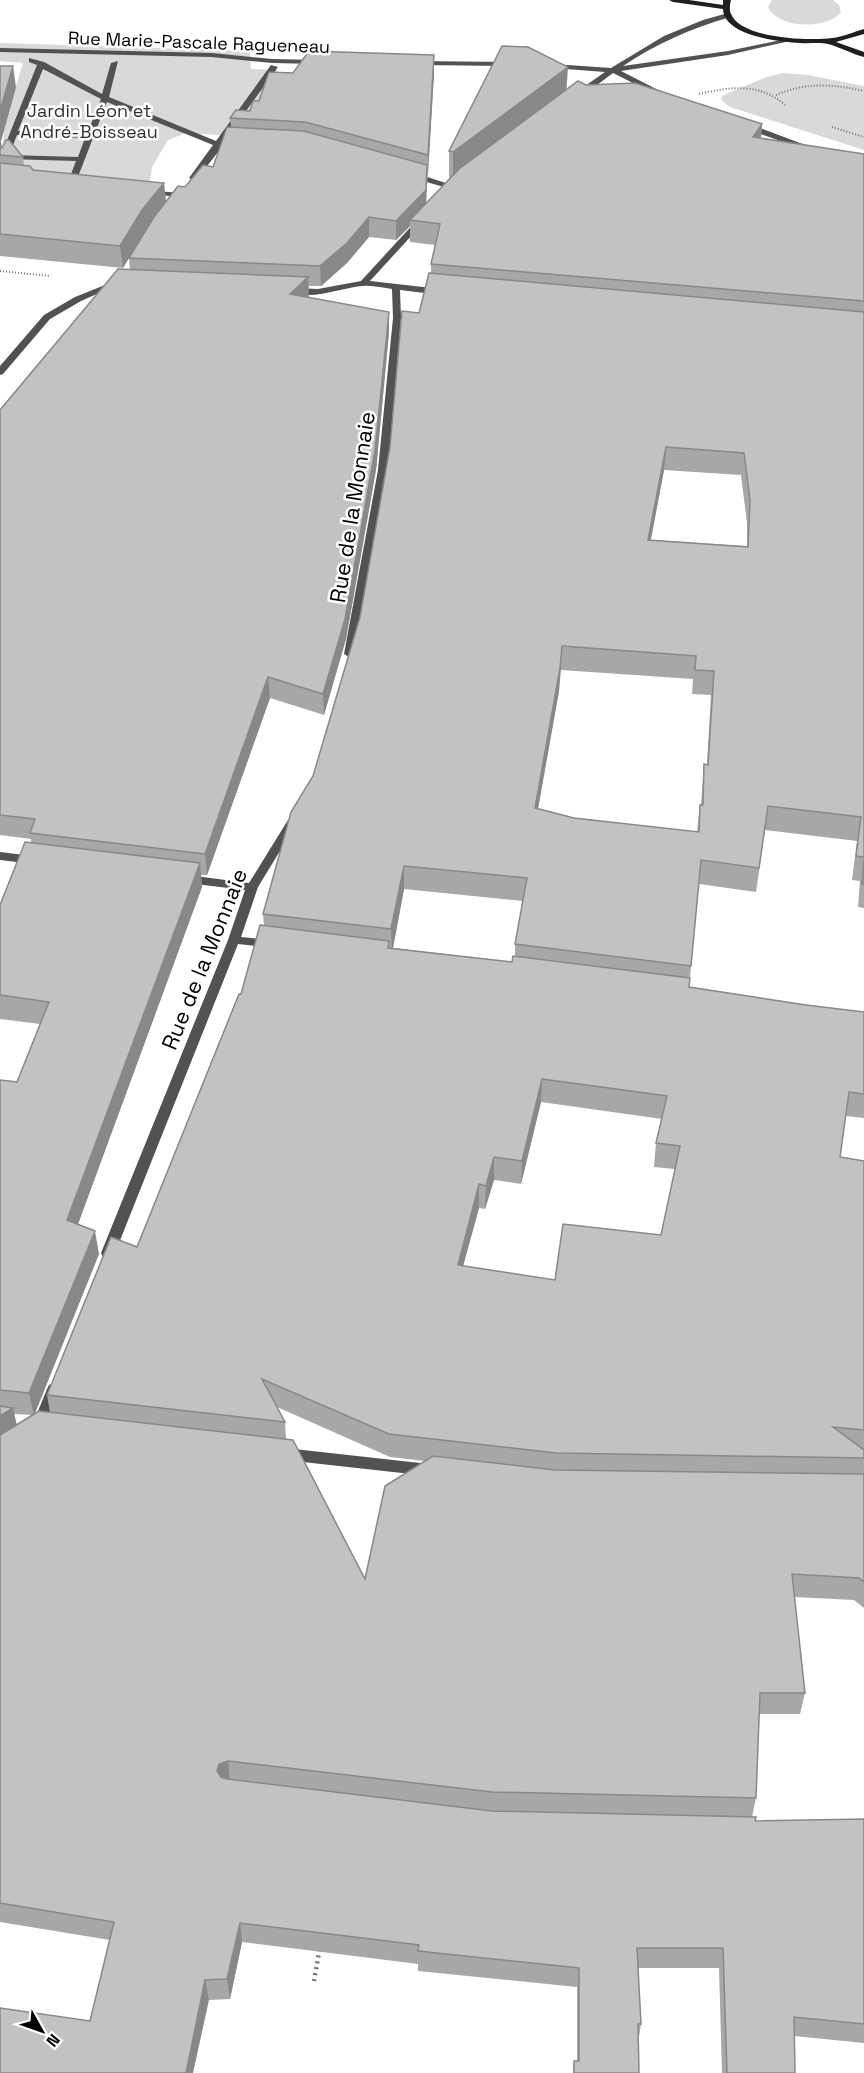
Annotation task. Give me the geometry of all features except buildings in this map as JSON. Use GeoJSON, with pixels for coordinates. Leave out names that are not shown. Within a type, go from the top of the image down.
{"type":"FeatureCollection","features":[{"type":"Feature","properties":{"kind":"main road"},"geometry":{"type":"LineString","coordinates":[[674,0],[726,3],[728,15],[734,22],[755,34],[786,41],[828,41],[848,38],[864,31]]}},
{"type":"Feature","properties":{"kind":"main road"},"geometry":{"type":"LineString","coordinates":[[828,41],[864,55]]}},
{"type":"Feature","properties":{"kind":"street"},"geometry":{"type":"LineString","coordinates":[[570,101],[613,69],[686,27],[728,15]]}},
{"type":"Feature","properties":{"kind":"street"},"geometry":{"type":"LineString","coordinates":[[549,66],[613,69],[728,53],[786,41]]}},
{"type":"Feature","properties":{"kind":"street","name":"Rue Marie-Pascale Ragueneau"},"geometry":{"type":"LineString","coordinates":[[0,50],[212,55],[272,61],[328,62]]}},
{"type":"Feature","properties":{"kind":"street"},"geometry":{"type":"LineString","coordinates":[[32,60],[105,98],[220,144],[234,142]]}},
{"type":"Feature","properties":{"kind":"street"},"geometry":{"type":"LineString","coordinates":[[414,62],[515,64]]}},
{"type":"Feature","properties":{"kind":"street"},"geometry":{"type":"LineString","coordinates":[[70,187],[88,136],[105,98],[115,63]]}},
{"type":"Feature","properties":{"kind":"street"},"geometry":{"type":"LineString","coordinates":[[0,168],[40,64]]}},
{"type":"Feature","properties":{"kind":"street"},"geometry":{"type":"LineString","coordinates":[[174,203],[220,144],[274,67]]}},
{"type":"Feature","properties":{"kind":"street"},"geometry":{"type":"LineString","coordinates":[[613,69],[670,98]]}},
{"type":"Feature","properties":{"kind":"street"},"geometry":{"type":"LineString","coordinates":[[735,122],[822,153]]}},
{"type":"Feature","properties":{"kind":"street"},"geometry":{"type":"LineString","coordinates":[[15,133],[88,136]]}},
{"type":"Feature","properties":{"kind":"street"},"geometry":{"type":"LineString","coordinates":[[4,157],[81,159]]}},
{"type":"Feature","properties":{"kind":"street"},"geometry":{"type":"LineString","coordinates":[[408,174],[454,187]]}},
{"type":"Feature","properties":{"kind":"street"},"geometry":{"type":"LineString","coordinates":[[446,196],[463,180]]}},
{"type":"Feature","properties":{"kind":"street"},"geometry":{"type":"LineString","coordinates":[[59,186],[81,188]]}},
{"type":"Feature","properties":{"kind":"street"},"geometry":{"type":"LineString","coordinates":[[136,192],[180,195]]}},
{"type":"Feature","properties":{"kind":"street"},"geometry":{"type":"LineString","coordinates":[[364,283],[429,213]]}},
{"type":"Feature","properties":{"kind":"street"},"geometry":{"type":"LineString","coordinates":[[0,372],[47,317],[78,299],[121,282]]}},
{"type":"Feature","properties":{"kind":"street"},"geometry":{"type":"LineString","coordinates":[[283,290],[318,292],[364,283],[447,293]]}},
{"type":"Feature","properties":{"kind":"street","name":"Rue de la Monnaie"},"geometry":{"type":"LineString","coordinates":[[346,663],[353,640],[383,470],[397,318],[396,287]]}},
{"type":"Feature","properties":{"kind":"street","name":"Rue de la Monnaie"},"geometry":{"type":"LineString","coordinates":[[102,1270],[234,940],[252,887],[301,809]]}},
{"type":"Feature","properties":{"kind":"street"},"geometry":{"type":"LineString","coordinates":[[0,856],[50,862]]}},
{"type":"Feature","properties":{"kind":"street"},"geometry":{"type":"LineString","coordinates":[[180,878],[252,887]]}},
{"type":"Feature","properties":{"kind":"street"},"geometry":{"type":"LineString","coordinates":[[234,940],[282,945]]}},
{"type":"Feature","properties":{"kind":"street"},"geometry":{"type":"LineString","coordinates":[[36,1428],[57,1379]]}},
{"type":"Feature","properties":{"kind":"street"},"geometry":{"type":"LineString","coordinates":[[273,1452],[449,1472]]}},
{"type":"Feature","properties":{"kind":"path"},"geometry":{"type":"LineString","coordinates":[[699,94],[740,85],[776,95],[791,88],[807,85],[833,84],[864,91]]}},
{"type":"Feature","properties":{"kind":"path"},"geometry":{"type":"LineString","coordinates":[[314,1981],[320,1946]]}},
{"type":"Feature","properties":{"kind":"green space"},"geometry":{"type":"Polygon","coordinates":[[[772,0],[833,0],[839,5],[841,12],[825,22],[792,23],[773,14],[768,7],[772,0]]]}},
{"type":"Feature","properties":{"kind":"green space","name":"Jardin Léon et André-Boisseau"},"geometry":{"type":"Polygon","coordinates":[[[0,43],[250,51],[251,69],[277,70],[261,118],[232,136],[186,133],[168,140],[152,167],[147,202],[0,189],[4,126],[23,63],[0,61],[0,43]]]}},
{"type":"Feature","properties":{"kind":"green space"},"geometry":{"type":"Polygon","coordinates":[[[782,73],[808,75],[864,86],[864,150],[730,107],[721,100],[726,94],[782,73]]]}}]}
